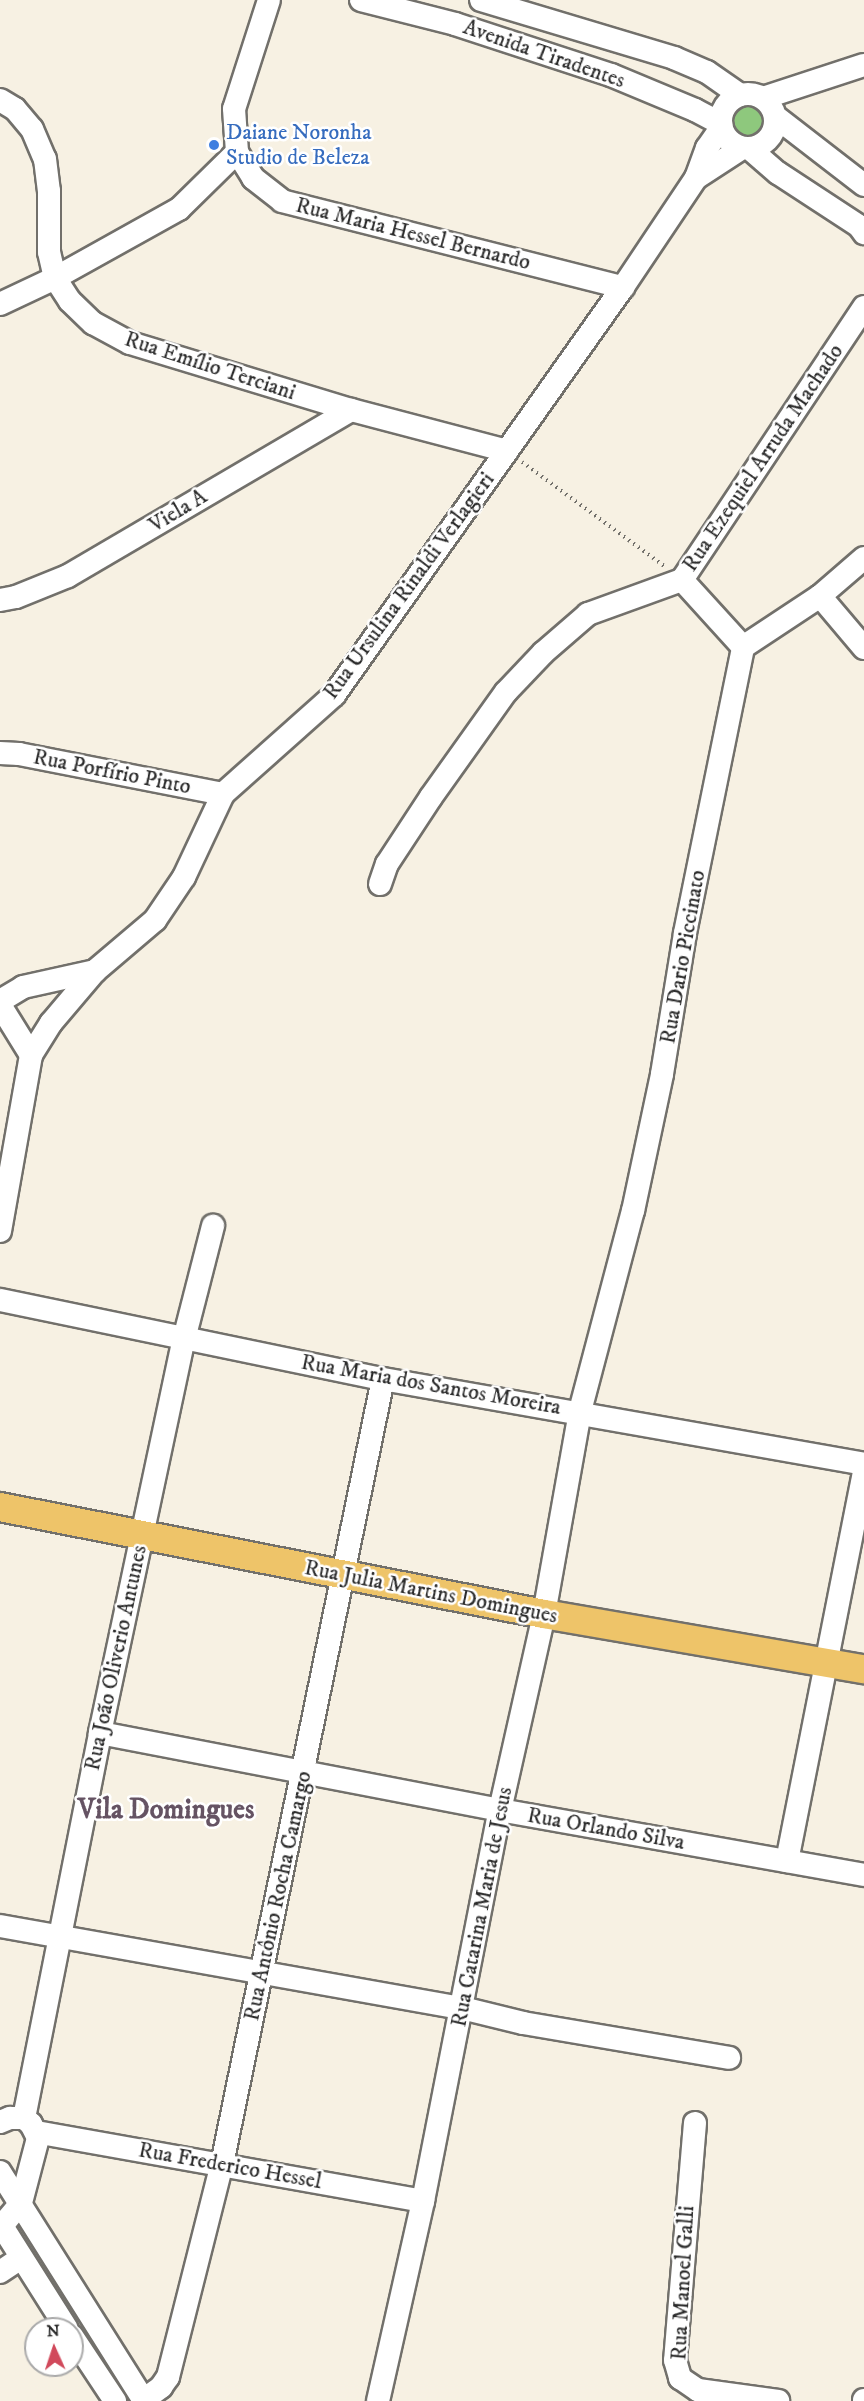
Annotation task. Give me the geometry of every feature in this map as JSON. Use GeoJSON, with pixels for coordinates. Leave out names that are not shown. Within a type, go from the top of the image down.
{"type":"FeatureCollection","features":[{"type":"Feature","properties":{"kind":"main road","name":"Rua Julia Martins Domingues"},"geometry":{"type":"LineString","coordinates":[[0,1507],[544,1614],[864,1669]]}},
{"type":"Feature","properties":{"kind":"street","name":"Rua Maria Hessel Bernardo"},"geometry":{"type":"LineString","coordinates":[[269,0],[234,109],[237,152],[253,178],[282,201],[623,287]]}},
{"type":"Feature","properties":{"kind":"street","name":"Avenida Tiradentes"},"geometry":{"type":"LineString","coordinates":[[361,0],[454,24],[611,75],[695,110],[721,126]]}},
{"type":"Feature","properties":{"kind":"street","name":"Avenida Tiradentes"},"geometry":{"type":"LineString","coordinates":[[481,0],[674,58],[708,72],[740,95]]}},
{"type":"Feature","properties":{"kind":"street"},"geometry":{"type":"LineString","coordinates":[[864,65],[763,98],[740,95],[725,106],[721,126],[733,144],[746,149],[778,173],[859,226],[864,233]]}},
{"type":"Feature","properties":{"kind":"street"},"geometry":{"type":"LineString","coordinates":[[763,98],[773,109],[776,117],[864,185]]}},
{"type":"Feature","properties":{"kind":"street","name":"Rua Emílio Terciani"},"geometry":{"type":"LineString","coordinates":[[5,110],[32,129],[45,159],[49,191],[49,252],[55,278],[70,301],[93,323],[130,343],[351,410],[507,451]]}},
{"type":"Feature","properties":{"kind":"street"},"geometry":{"type":"LineString","coordinates":[[746,149],[759,147],[772,135],[776,117]]}},
{"type":"Feature","properties":{"kind":"street","name":"Rua Ursulina Rinaldi Verlagieri"},"geometry":{"type":"LineString","coordinates":[[0,1231],[31,1055],[51,1023],[95,971],[155,920],[184,877],[223,794],[334,695],[623,287],[696,178],[707,148],[721,126]]}},
{"type":"Feature","properties":{"kind":"street","name":"Rua Ursulina Rinaldi Verlagieri"},"geometry":{"type":"LineString","coordinates":[[696,178],[746,149]]}},
{"type":"Feature","properties":{"kind":"street"},"geometry":{"type":"LineString","coordinates":[[0,304],[55,278],[179,209],[237,152]]}},
{"type":"Feature","properties":{"kind":"street","name":"Rua Ezequiel Arruda Machado"},"geometry":{"type":"LineString","coordinates":[[380,884],[387,864],[431,796],[506,692],[543,653],[588,614],[682,580],[864,307]]}},
{"type":"Feature","properties":{"kind":"street","name":"Viela A"},"geometry":{"type":"LineString","coordinates":[[0,600],[16,597],[68,576],[351,410]]}},
{"type":"Feature","properties":{"kind":"street"},"geometry":{"type":"LineString","coordinates":[[743,647],[820,596],[864,558]]}},
{"type":"Feature","properties":{"kind":"street","name":"Rua Ezequiel Arruda Machado"},"geometry":{"type":"LineString","coordinates":[[682,580],[743,647]]}},
{"type":"Feature","properties":{"kind":"street"},"geometry":{"type":"LineString","coordinates":[[820,596],[864,648]]}},
{"type":"Feature","properties":{"kind":"street","name":"Rua Dario Piccinato"},"geometry":{"type":"LineString","coordinates":[[580,1412],[633,1211],[662,1074],[685,933],[743,647]]}},
{"type":"Feature","properties":{"kind":"street","name":"Rua Porfírio Pinto"},"geometry":{"type":"LineString","coordinates":[[0,753],[19,754],[223,794]]}},
{"type":"Feature","properties":{"kind":"street"},"geometry":{"type":"LineString","coordinates":[[31,1055],[0,1003],[23,987],[95,971]]}},
{"type":"Feature","properties":{"kind":"street","name":"Rua João Oliverio Antunes"},"geometry":{"type":"LineString","coordinates":[[21,2203],[38,2141],[30,2125],[59,1935],[184,1339],[213,1226]]}},
{"type":"Feature","properties":{"kind":"street","name":"Rua Maria dos Santos Moreira"},"geometry":{"type":"LineString","coordinates":[[0,1300],[382,1379],[580,1412],[864,1464]]}},
{"type":"Feature","properties":{"kind":"street","name":"Rua Antônio Rocha Camargo"},"geometry":{"type":"LineString","coordinates":[[143,2401],[161,2387],[168,2377],[222,2164],[304,1773],[382,1379]]}},
{"type":"Feature","properties":{"kind":"street","name":"Rua Catarina Maria de Jesus"},"geometry":{"type":"LineString","coordinates":[[378,2401],[423,2201],[500,1810],[544,1614],[580,1412]]}},
{"type":"Feature","properties":{"kind":"street"},"geometry":{"type":"LineString","coordinates":[[787,1861],[864,1473]]}},
{"type":"Feature","properties":{"kind":"street","name":"Rua Orlando Silva"},"geometry":{"type":"LineString","coordinates":[[100,1733],[500,1810],[864,1875]]}},
{"type":"Feature","properties":{"kind":"street"},"geometry":{"type":"LineString","coordinates":[[0,1926],[462,2008],[523,2024],[729,2058]]}},
{"type":"Feature","properties":{"kind":"street","name":"Rua Frederico Hessel"},"geometry":{"type":"LineString","coordinates":[[0,2122],[10,2118],[30,2125],[222,2164],[423,2201]]}},
{"type":"Feature","properties":{"kind":"street","name":"Rua Manoel Galli"},"geometry":{"type":"LineString","coordinates":[[695,2123],[675,2360],[680,2378],[698,2390],[777,2401]]}},
{"type":"Feature","properties":{"kind":"street"},"geometry":{"type":"LineString","coordinates":[[0,2172],[143,2401]]}},
{"type":"Feature","properties":{"kind":"street"},"geometry":{"type":"LineString","coordinates":[[21,2203],[1,2226],[59,2317]]}},
{"type":"Feature","properties":{"kind":"street"},"geometry":{"type":"LineString","coordinates":[[0,2272],[21,2258]]}},
{"type":"Feature","properties":{"kind":"street"},"geometry":{"type":"LineString","coordinates":[[84,2354],[115,2401]]}},
{"type":"Feature","properties":{"kind":"path"},"geometry":{"type":"LineString","coordinates":[[507,451],[682,580]]}},
{"type":"Feature","properties":{"kind":"green space"},"geometry":{"type":"Polygon","coordinates":[[[748,101],[756,102],[762,107],[767,113],[767,129],[762,135],[756,140],[748,141],[740,140],[734,135],[729,129],[728,121],[729,113],[734,107],[740,102],[748,101]]]}},
{"type":"Feature","properties":{"kind":"place","name":"Daiane Noronha Studio de Beleza"},"geometry":{"type":"Point","coordinates":[214,145]}},
{"type":"Feature","properties":{"kind":"district","name":"Vila Domingues"},"geometry":{"type":"Point","coordinates":[166,1810]}}]}
